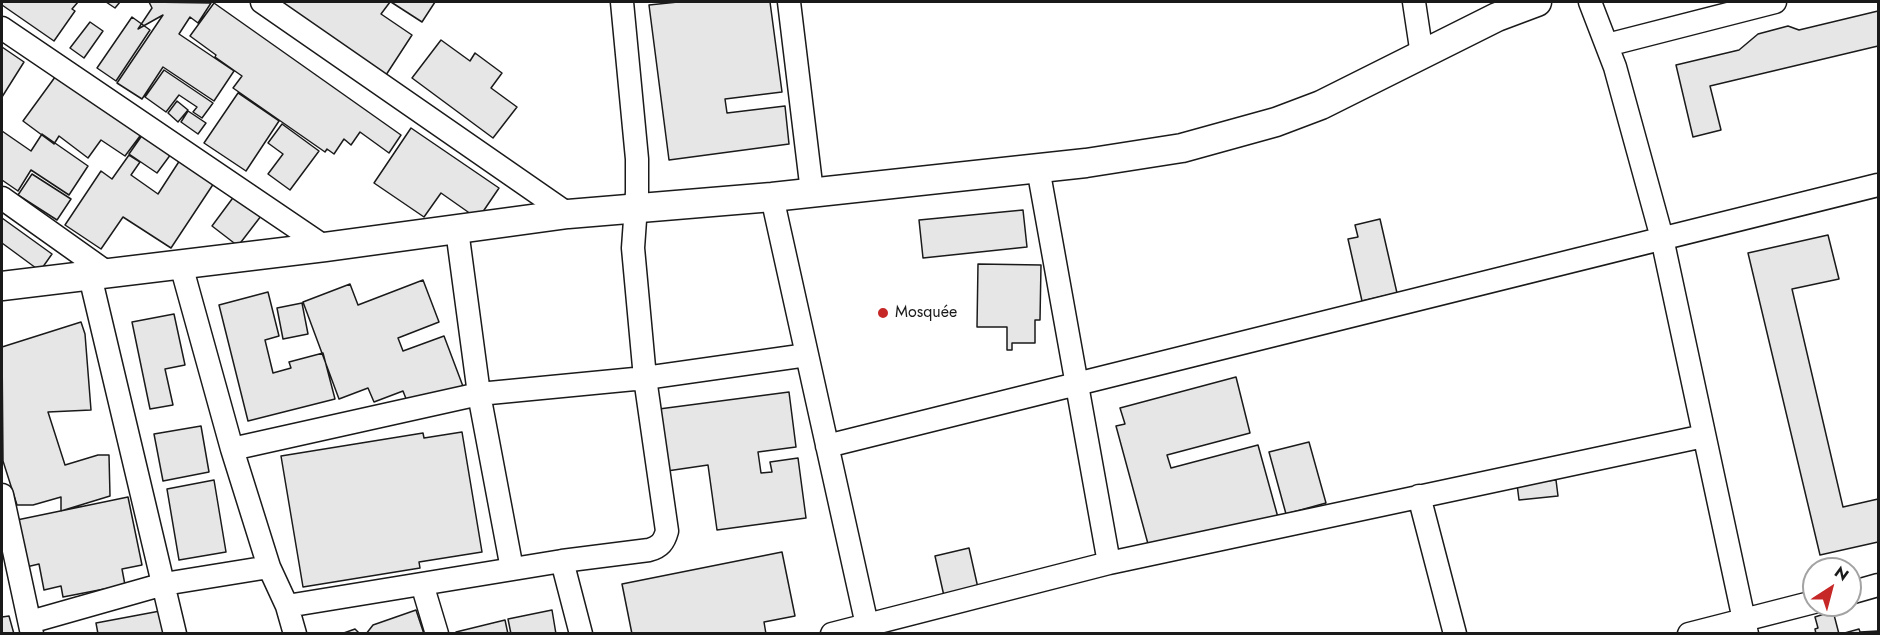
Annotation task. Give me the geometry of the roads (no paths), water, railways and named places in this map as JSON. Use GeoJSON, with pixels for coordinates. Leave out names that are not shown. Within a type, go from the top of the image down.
{"type":"FeatureCollection","features":[{"type":"Feature","properties":{"kind":"street"},"geometry":{"type":"LineString","coordinates":[[262,2],[568,214]]}},
{"type":"Feature","properties":{"kind":"street"},"geometry":{"type":"LineString","coordinates":[[287,606],[562,561],[649,550],[656,548],[665,540],[668,531],[645,378],[633,248],[637,159],[622,2]]}},
{"type":"Feature","properties":{"kind":"street"},"geometry":{"type":"LineString","coordinates":[[789,2],[813,192]]}},
{"type":"Feature","properties":{"kind":"street"},"geometry":{"type":"LineString","coordinates":[[1414,2],[1422,54]]}},
{"type":"Feature","properties":{"kind":"street"},"geometry":{"type":"LineString","coordinates":[[2,286],[325,247],[568,214],[772,197],[1134,157],[1229,136],[1321,105],[1497,17],[1537,2]]}},
{"type":"Feature","properties":{"kind":"street"},"geometry":{"type":"LineString","coordinates":[[1590,2],[1607,45],[1662,238],[1745,627]]}},
{"type":"Feature","properties":{"kind":"street"},"geometry":{"type":"LineString","coordinates":[[1607,45],[1775,2]]}},
{"type":"Feature","properties":{"kind":"street"},"geometry":{"type":"LineString","coordinates":[[2,28],[325,247]]}},
{"type":"Feature","properties":{"kind":"street"},"geometry":{"type":"LineString","coordinates":[[1038,168],[1109,563]]}},
{"type":"Feature","properties":{"kind":"street"},"geometry":{"type":"LineString","coordinates":[[827,446],[1878,185]]}},
{"type":"Feature","properties":{"kind":"street"},"geometry":{"type":"LineString","coordinates":[[772,197],[867,625]]}},
{"type":"Feature","properties":{"kind":"street"},"geometry":{"type":"LineString","coordinates":[[2,198],[100,275],[175,633]]}},
{"type":"Feature","properties":{"kind":"street"},"geometry":{"type":"LineString","coordinates":[[457,230],[479,394],[512,569]]}},
{"type":"Feature","properties":{"kind":"street"},"geometry":{"type":"LineString","coordinates":[[181,265],[232,449],[269,567],[287,606],[295,633]]}},
{"type":"Feature","properties":{"kind":"street"},"geometry":{"type":"LineString","coordinates":[[232,449],[479,394],[645,378],[807,355]]}},
{"type":"Feature","properties":{"kind":"street"},"geometry":{"type":"LineString","coordinates":[[832,633],[1109,563],[1704,436]]}},
{"type":"Feature","properties":{"kind":"street"},"geometry":{"type":"LineString","coordinates":[[2,495],[11,585],[31,628],[164,585],[269,567]]}},
{"type":"Feature","properties":{"kind":"street"},"geometry":{"type":"LineString","coordinates":[[1419,496],[1455,633]]}},
{"type":"Feature","properties":{"kind":"street"},"geometry":{"type":"LineString","coordinates":[[562,561],[581,633]]}},
{"type":"Feature","properties":{"kind":"street"},"geometry":{"type":"LineString","coordinates":[[422,584],[437,633]]}},
{"type":"Feature","properties":{"kind":"street"},"geometry":{"type":"LineString","coordinates":[[1862,590],[1878,585]]}},
{"type":"Feature","properties":{"kind":"street"},"geometry":{"type":"LineString","coordinates":[[1689,633],[1745,627],[1802,606]]}},
{"type":"Feature","properties":{"kind":"place","name":"Mosquée"},"geometry":{"type":"Point","coordinates":[883,313]}}]}
